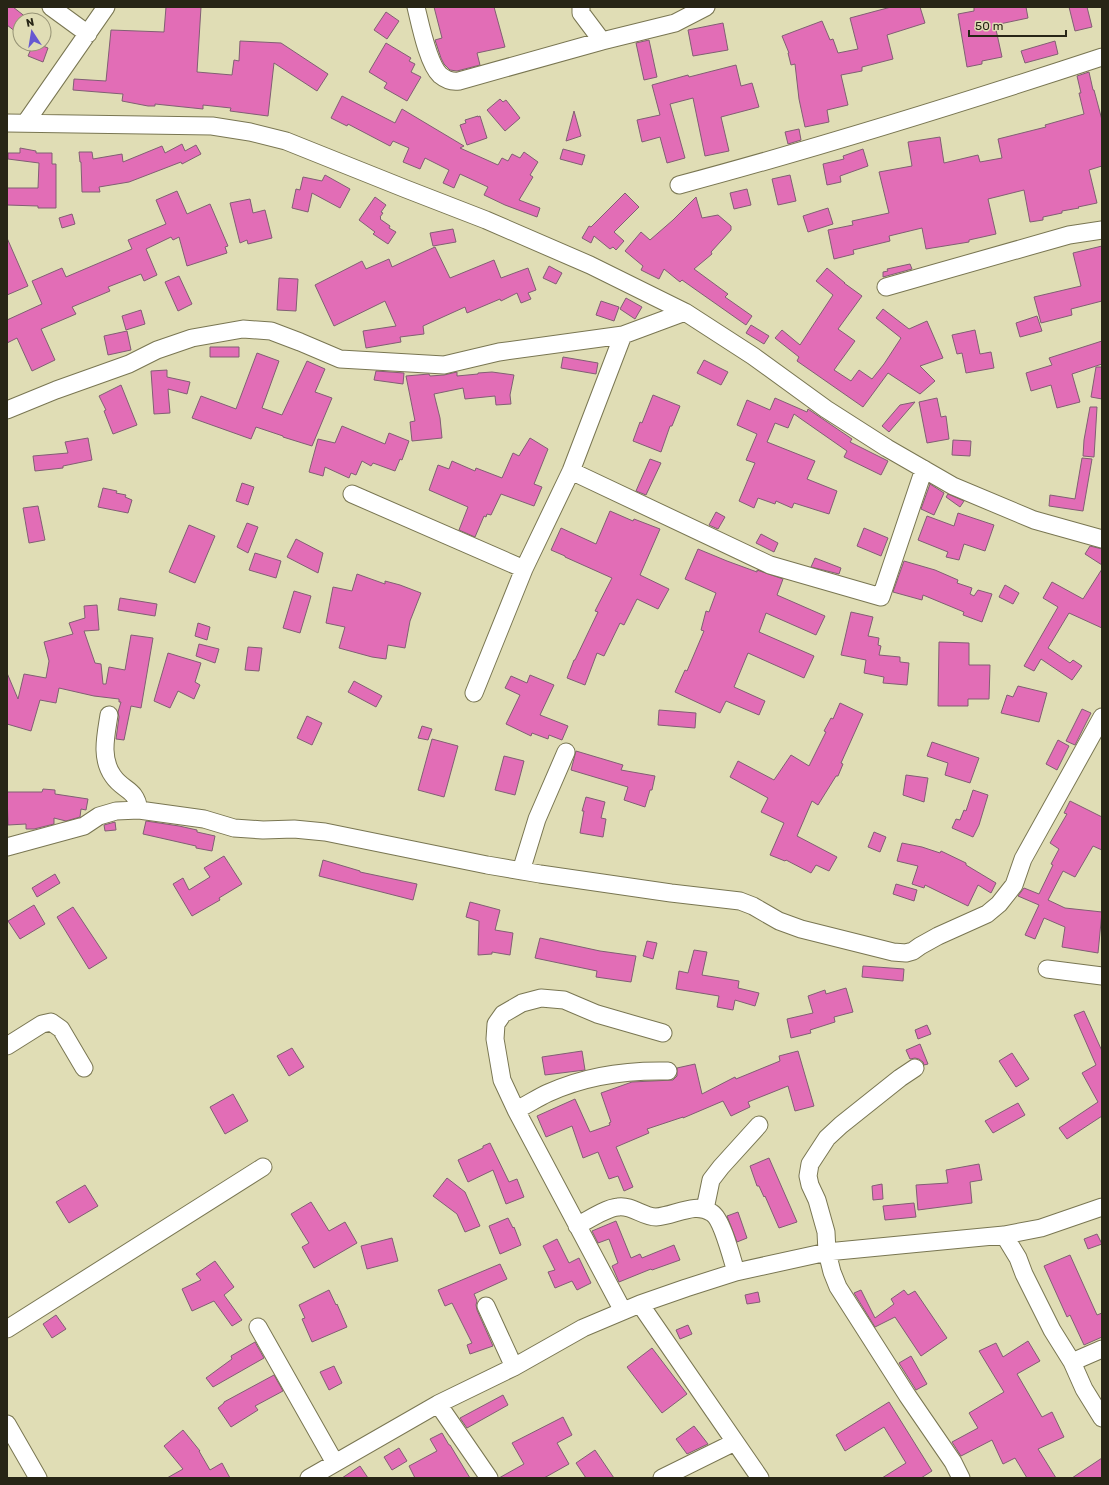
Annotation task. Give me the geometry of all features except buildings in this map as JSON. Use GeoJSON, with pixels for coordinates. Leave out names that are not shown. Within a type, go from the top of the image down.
{"type":"FeatureCollection","features":[{"type":"Feature","properties":{"kind":"street"},"geometry":{"type":"LineString","coordinates":[[51,7],[88,34]]}},
{"type":"Feature","properties":{"kind":"street"},"geometry":{"type":"LineString","coordinates":[[26,122],[106,7]]}},
{"type":"Feature","properties":{"kind":"street"},"geometry":{"type":"LineString","coordinates":[[416,7],[430,59],[439,74],[452,82],[459,82],[602,41],[675,23],[706,7]]}},
{"type":"Feature","properties":{"kind":"street"},"geometry":{"type":"LineString","coordinates":[[581,7],[582,13],[602,41]]}},
{"type":"Feature","properties":{"kind":"street"},"geometry":{"type":"LineString","coordinates":[[679,185],[761,163],[995,93],[1102,57]]}},
{"type":"Feature","properties":{"kind":"street"},"geometry":{"type":"LineString","coordinates":[[7,123],[26,122],[212,126],[250,132],[286,141],[399,187],[486,220],[590,265],[685,312],[752,356],[826,409],[887,448],[953,486],[1034,520],[1102,539]]}},
{"type":"Feature","properties":{"kind":"street"},"geometry":{"type":"LineString","coordinates":[[886,287],[1069,235],[1102,230]]}},
{"type":"Feature","properties":{"kind":"street"},"geometry":{"type":"LineString","coordinates":[[7,410],[56,390],[128,364],[157,350],[192,338],[242,329],[271,331],[340,359],[444,365],[499,352],[623,335],[685,312]]}},
{"type":"Feature","properties":{"kind":"street"},"geometry":{"type":"LineString","coordinates":[[474,693],[524,570],[571,471],[623,335]]}},
{"type":"Feature","properties":{"kind":"street"},"geometry":{"type":"LineString","coordinates":[[571,471],[770,565],[881,597],[924,469]]}},
{"type":"Feature","properties":{"kind":"street"},"geometry":{"type":"LineString","coordinates":[[352,494],[524,570]]}},
{"type":"Feature","properties":{"kind":"street"},"geometry":{"type":"LineString","coordinates":[[109,715],[105,753],[109,768],[114,777],[135,796],[138,801],[139,810]]}},
{"type":"Feature","properties":{"kind":"street"},"geometry":{"type":"LineString","coordinates":[[7,847],[84,826],[99,816],[116,811],[139,810],[204,819],[234,828],[263,830],[294,829],[325,832],[487,866],[671,894],[740,901],[753,906],[779,921],[801,930],[893,952],[906,952],[913,951],[938,936],[987,914],[1007,895],[1014,885],[1023,859],[1102,717]]}},
{"type":"Feature","properties":{"kind":"street"},"geometry":{"type":"LineString","coordinates":[[521,871],[537,819],[566,752]]}},
{"type":"Feature","properties":{"kind":"street"},"geometry":{"type":"LineString","coordinates":[[1047,969],[1102,976]]}},
{"type":"Feature","properties":{"kind":"street"},"geometry":{"type":"LineString","coordinates":[[623,1311],[516,1110],[502,1080],[495,1039],[496,1024],[503,1014],[522,1003],[541,998],[564,1000],[598,1014],[663,1033]]}},
{"type":"Feature","properties":{"kind":"street"},"geometry":{"type":"LineString","coordinates":[[7,1046],[42,1024],[51,1022],[61,1029],[84,1068]]}},
{"type":"Feature","properties":{"kind":"street"},"geometry":{"type":"LineString","coordinates":[[915,1068],[900,1078],[827,1138],[810,1164],[808,1176],[810,1185],[817,1200],[826,1232],[827,1252],[832,1272],[838,1287],[907,1395],[953,1462],[961,1478]]}},
{"type":"Feature","properties":{"kind":"street"},"geometry":{"type":"LineString","coordinates":[[516,1110],[548,1093],[575,1082],[612,1073],[668,1071]]}},
{"type":"Feature","properties":{"kind":"street"},"geometry":{"type":"LineString","coordinates":[[705,1209],[711,1180],[759,1125]]}},
{"type":"Feature","properties":{"kind":"street"},"geometry":{"type":"LineString","coordinates":[[7,1329],[263,1167]]}},
{"type":"Feature","properties":{"kind":"street"},"geometry":{"type":"LineString","coordinates":[[577,1226],[617,1206],[632,1208],[655,1217],[694,1208],[705,1209],[713,1213],[719,1220],[736,1272]]}},
{"type":"Feature","properties":{"kind":"street"},"geometry":{"type":"LineString","coordinates":[[309,1478],[438,1404],[514,1367],[583,1328],[640,1304],[736,1272],[827,1252],[1004,1235],[1041,1228],[1102,1207]]}},
{"type":"Feature","properties":{"kind":"street"},"geometry":{"type":"LineString","coordinates":[[1004,1235],[1018,1258],[1052,1330],[1072,1362],[1084,1388],[1102,1418]]}},
{"type":"Feature","properties":{"kind":"street"},"geometry":{"type":"LineString","coordinates":[[640,1304],[760,1478]]}},
{"type":"Feature","properties":{"kind":"street"},"geometry":{"type":"LineString","coordinates":[[486,1306],[514,1367]]}},
{"type":"Feature","properties":{"kind":"street"},"geometry":{"type":"LineString","coordinates":[[258,1327],[335,1463]]}},
{"type":"Feature","properties":{"kind":"street"},"geometry":{"type":"LineString","coordinates":[[1072,1362],[1102,1349]]}},
{"type":"Feature","properties":{"kind":"street"},"geometry":{"type":"LineString","coordinates":[[438,1404],[489,1478]]}},
{"type":"Feature","properties":{"kind":"street"},"geometry":{"type":"LineString","coordinates":[[7,1424],[38,1478]]}},
{"type":"Feature","properties":{"kind":"street"},"geometry":{"type":"LineString","coordinates":[[662,1478],[735,1442]]}}]}
